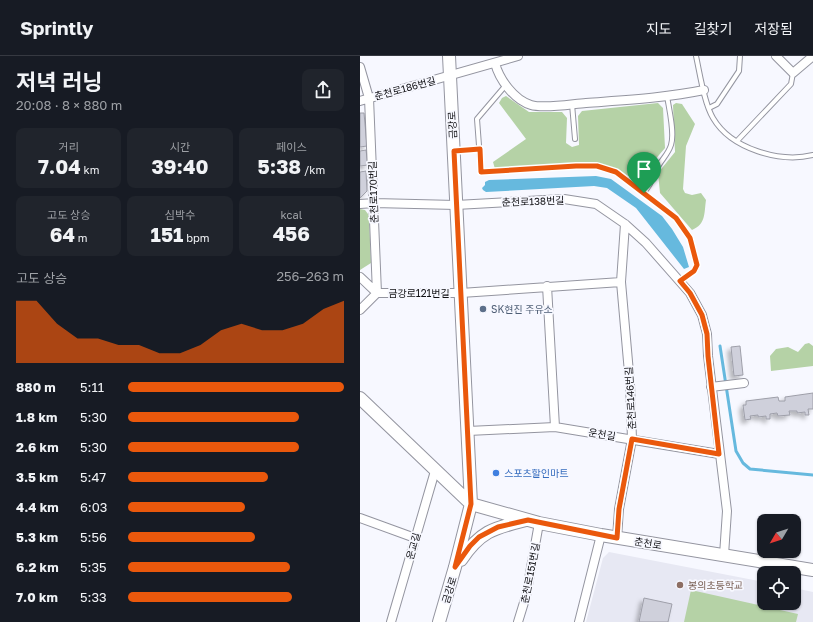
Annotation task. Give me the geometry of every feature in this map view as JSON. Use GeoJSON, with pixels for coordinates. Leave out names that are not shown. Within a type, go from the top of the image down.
{"type":"FeatureCollection","features":[{"type":"Feature","properties":{"kind":"street","name":"금강로"},"geometry":{"type":"LineString","coordinates":[[439,622],[471,504],[449,56]]}},
{"type":"Feature","properties":{"kind":"street","name":"춘천로186번길"},"geometry":{"type":"LineString","coordinates":[[360,101],[518,56]]}},
{"type":"Feature","properties":{"kind":"street"},"geometry":{"type":"LineString","coordinates":[[776,56],[793,73],[813,56]]}},
{"type":"Feature","properties":{"kind":"street"},"geometry":{"type":"LineString","coordinates":[[495,62],[497,69],[506,85],[523,102],[533,106],[667,96],[704,90]]}},
{"type":"Feature","properties":{"kind":"street","name":"춘천로170번길"},"geometry":{"type":"LineString","coordinates":[[360,67],[369,98],[377,293]]}},
{"type":"Feature","properties":{"kind":"street","name":"춘천로138번길"},"geometry":{"type":"LineString","coordinates":[[360,204],[374,202],[456,205],[564,199],[596,204],[625,224],[646,243],[690,293],[702,315],[707,334],[711,387],[727,511],[724,555]]}},
{"type":"Feature","properties":{"kind":"street","name":"춘천로146번길"},"geometry":{"type":"LineString","coordinates":[[617,538],[619,509],[632,439],[630,384],[621,282],[625,224]]}},
{"type":"Feature","properties":{"kind":"street","name":"금강로121번길"},"geometry":{"type":"LineString","coordinates":[[360,277],[377,293],[461,293]]}},
{"type":"Feature","properties":{"kind":"street"},"geometry":{"type":"LineString","coordinates":[[461,293],[621,282]]}},
{"type":"Feature","properties":{"kind":"street"},"geometry":{"type":"LineString","coordinates":[[547,286],[555,427]]}},
{"type":"Feature","properties":{"kind":"street"},"geometry":{"type":"LineString","coordinates":[[360,310],[377,293]]}},
{"type":"Feature","properties":{"kind":"street"},"geometry":{"type":"LineString","coordinates":[[711,387],[744,383]]}},
{"type":"Feature","properties":{"kind":"street","name":"춘천로"},"geometry":{"type":"LineString","coordinates":[[360,398],[471,504],[533,521],[601,535],[813,570]]}},
{"type":"Feature","properties":{"kind":"street","name":"운천길"},"geometry":{"type":"LineString","coordinates":[[468,431],[555,427],[719,454]]}},
{"type":"Feature","properties":{"kind":"street","name":"운교길"},"geometry":{"type":"LineString","coordinates":[[391,622],[435,471]]}},
{"type":"Feature","properties":{"kind":"street"},"geometry":{"type":"LineString","coordinates":[[360,518],[415,538]]}},
{"type":"Feature","properties":{"kind":"street"},"geometry":{"type":"LineString","coordinates":[[455,567],[470,546],[479,537],[498,527],[533,521]]}},
{"type":"Feature","properties":{"kind":"street","name":"춘천로151번길"},"geometry":{"type":"LineString","coordinates":[[518,622],[526,596],[533,521]]}},
{"type":"Feature","properties":{"kind":"street"},"geometry":{"type":"LineString","coordinates":[[578,622],[601,535]]}},
{"type":"Feature","properties":{"kind":"lane"},"geometry":{"type":"LineString","coordinates":[[696,56],[709,108],[713,118],[725,133],[737,141],[766,154],[784,158],[802,158],[813,155]]}},
{"type":"Feature","properties":{"kind":"lane"},"geometry":{"type":"LineString","coordinates":[[709,108],[717,104],[739,71],[740,56]]}},
{"type":"Feature","properties":{"kind":"lane"},"geometry":{"type":"LineString","coordinates":[[737,141],[791,84],[793,73]]}},
{"type":"Feature","properties":{"kind":"lane"},"geometry":{"type":"LineString","coordinates":[[506,85],[477,119],[481,172],[576,166],[597,166],[616,172],[676,218],[690,238],[697,265],[694,271],[680,281]]}},
{"type":"Feature","properties":{"kind":"lane"},"geometry":{"type":"LineString","coordinates":[[644,193],[652,182],[657,168],[668,153],[672,144],[672,132],[667,96]]}},
{"type":"Feature","properties":{"kind":"lane"},"geometry":{"type":"LineString","coordinates":[[572,104],[575,139]]}},
{"type":"Feature","properties":{"kind":"lane"},"geometry":{"type":"LineString","coordinates":[[454,151],[480,149]]}},
{"type":"Feature","properties":{"kind":"shaded area","name":"봉의초등학교"},"geometry":{"type":"Polygon","coordinates":[[[609,552],[757,581],[757,610],[801,610],[801,589],[813,592],[813,622],[586,622],[603,558],[609,552]]]}},
{"type":"Feature","properties":{"kind":"green space"},"geometry":{"type":"Polygon","coordinates":[[[506,96],[529,112],[562,112],[567,118],[566,143],[572,147],[579,145],[578,116],[582,111],[658,103],[663,108],[665,148],[642,175],[633,178],[598,163],[495,169],[493,162],[526,139],[499,103],[502,98],[506,96]]]}},
{"type":"Feature","properties":{"kind":"green space"},"geometry":{"type":"Polygon","coordinates":[[[676,103],[682,104],[695,124],[686,146],[683,189],[685,193],[692,195],[701,193],[706,200],[704,218],[697,228],[692,230],[660,193],[658,173],[675,152],[673,105],[676,103]]]}},
{"type":"Feature","properties":{"kind":"green space"},"geometry":{"type":"Polygon","coordinates":[[[360,209],[365,210],[369,217],[371,263],[360,270],[360,209]]]}},
{"type":"Feature","properties":{"kind":"green space"},"geometry":{"type":"Polygon","coordinates":[[[809,343],[813,346],[813,366],[771,371],[770,356],[776,349],[788,347],[798,352],[805,344],[809,343]]]}},
{"type":"Feature","properties":{"kind":"green space"},"geometry":{"type":"Polygon","coordinates":[[[691,590],[757,605],[757,610],[780,610],[798,614],[796,622],[684,622],[691,590]]]}},
{"type":"Feature","properties":{"kind":"water"},"geometry":{"type":"Polygon","coordinates":[[[596,176],[611,179],[662,216],[683,247],[689,267],[684,269],[636,208],[607,188],[594,186],[486,192],[482,188],[485,185],[485,182],[489,180],[596,176]]]}},
{"type":"Feature","properties":{"kind":"building"},"geometry":{"type":"Polygon","coordinates":[[[360,113],[364,113],[367,146],[360,147],[360,113]]]}},
{"type":"Feature","properties":{"kind":"building"},"geometry":{"type":"Polygon","coordinates":[[[366,150],[368,165],[360,166],[360,151],[366,150]]]}},
{"type":"Feature","properties":{"kind":"building"},"geometry":{"type":"Polygon","coordinates":[[[366,171],[367,191],[360,198],[360,172],[366,171]]]}},
{"type":"Feature","properties":{"kind":"building"},"geometry":{"type":"Polygon","coordinates":[[[740,346],[743,375],[734,376],[731,347],[740,346]]]}},
{"type":"Feature","properties":{"kind":"building"},"geometry":{"type":"Polygon","coordinates":[[[813,393],[813,409],[808,409],[809,415],[805,415],[805,412],[797,413],[797,411],[789,411],[790,415],[778,416],[777,413],[770,414],[770,419],[766,419],[766,416],[758,417],[758,415],[750,416],[751,419],[745,420],[743,405],[746,405],[746,401],[778,397],[779,401],[785,401],[785,397],[813,393]]]}},
{"type":"Feature","properties":{"kind":"building"},"geometry":{"type":"Polygon","coordinates":[[[644,598],[672,604],[668,622],[639,622],[644,598]]]}},
{"type":"Feature","properties":{"kind":"waterway"},"geometry":{"type":"LineString","coordinates":[[720,346],[736,451],[743,463],[750,469],[813,475]]}},
{"type":"Feature","properties":{"kind":"place","name":"SK현진 주유소"},"geometry":{"type":"Point","coordinates":[483,309]}},
{"type":"Feature","properties":{"kind":"place","name":"스포츠할인마트"},"geometry":{"type":"Point","coordinates":[496,473]}},
{"type":"Feature","properties":{"kind":"place","name":"봉의초등학교"},"geometry":{"type":"Point","coordinates":[680,585]}},
{"type":"Feature","properties":{"kind":"route"},"geometry":{"type":"LineString","coordinates":[[480,149],[481,172],[597,166],[616,172],[644,193],[676,218],[690,238],[697,265],[694,271],[680,281],[690,293],[702,315],[707,334],[719,454],[632,439],[619,509],[617,538],[528,520],[498,527],[479,537],[470,546],[455,567],[471,504],[454,151],[480,149]]}}]}
